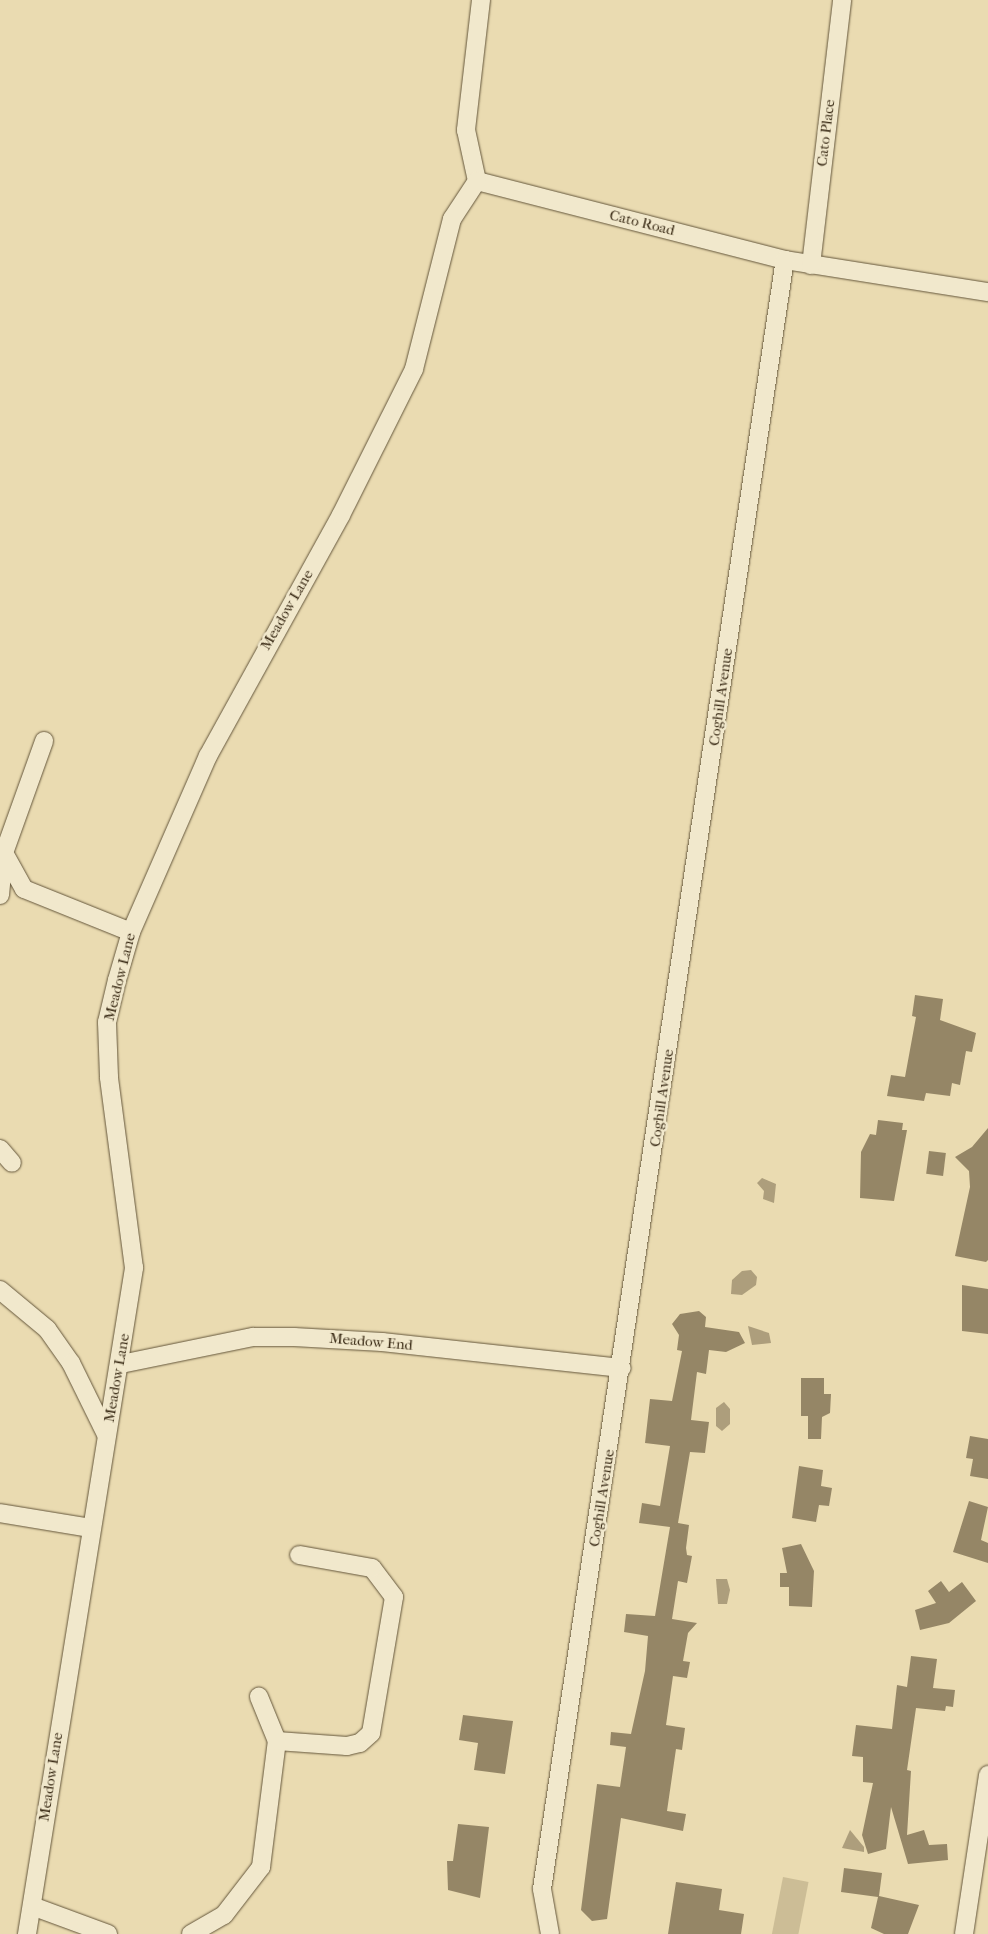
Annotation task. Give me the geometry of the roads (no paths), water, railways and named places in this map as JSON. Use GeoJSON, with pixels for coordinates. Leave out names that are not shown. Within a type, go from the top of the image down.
{"type":"FeatureCollection","features":[{"type":"Feature","properties":{"kind":"street"},"geometry":{"type":"LineString","coordinates":[[477,180],[466,130],[481,0]]}},
{"type":"Feature","properties":{"kind":"street","name":"Cato Place"},"geometry":{"type":"LineString","coordinates":[[811,266],[842,0]]}},
{"type":"Feature","properties":{"kind":"street","name":"Cato Road"},"geometry":{"type":"LineString","coordinates":[[477,180],[811,266],[988,292]]}},
{"type":"Feature","properties":{"kind":"street","name":"Meadow Lane"},"geometry":{"type":"LineString","coordinates":[[27,1934],[106,1434],[121,1364],[134,1268],[109,1077],[107,1022],[131,932],[208,756],[341,515],[414,369],[452,219],[477,180]]}},
{"type":"Feature","properties":{"kind":"street","name":"Coghill Avenue"},"geometry":{"type":"LineString","coordinates":[[550,1934],[542,1889],[622,1368],[785,260]]}},
{"type":"Feature","properties":{"kind":"street"},"geometry":{"type":"LineString","coordinates":[[0,894],[2,852],[44,741]]}},
{"type":"Feature","properties":{"kind":"street"},"geometry":{"type":"LineString","coordinates":[[2,852],[24,889],[131,932]]}},
{"type":"Feature","properties":{"kind":"street"},"geometry":{"type":"LineString","coordinates":[[0,1148],[12,1163]]}},
{"type":"Feature","properties":{"kind":"street"},"geometry":{"type":"LineString","coordinates":[[0,1290],[47,1329],[71,1363],[106,1434]]}},
{"type":"Feature","properties":{"kind":"street","name":"Meadow End"},"geometry":{"type":"LineString","coordinates":[[121,1364],[253,1337],[294,1337],[382,1342],[622,1368]]}},
{"type":"Feature","properties":{"kind":"street"},"geometry":{"type":"LineString","coordinates":[[0,1513],[91,1528]]}},
{"type":"Feature","properties":{"kind":"street"},"geometry":{"type":"LineString","coordinates":[[277,1741],[347,1746],[360,1743],[371,1733],[394,1597],[372,1568],[299,1555]]}},
{"type":"Feature","properties":{"kind":"street"},"geometry":{"type":"LineString","coordinates":[[191,1934],[224,1915],[261,1867],[277,1741],[259,1697]]}},
{"type":"Feature","properties":{"kind":"street"},"geometry":{"type":"LineString","coordinates":[[964,1934],[988,1775]]}},
{"type":"Feature","properties":{"kind":"street"},"geometry":{"type":"LineString","coordinates":[[32,1906],[108,1934]]}}]}
